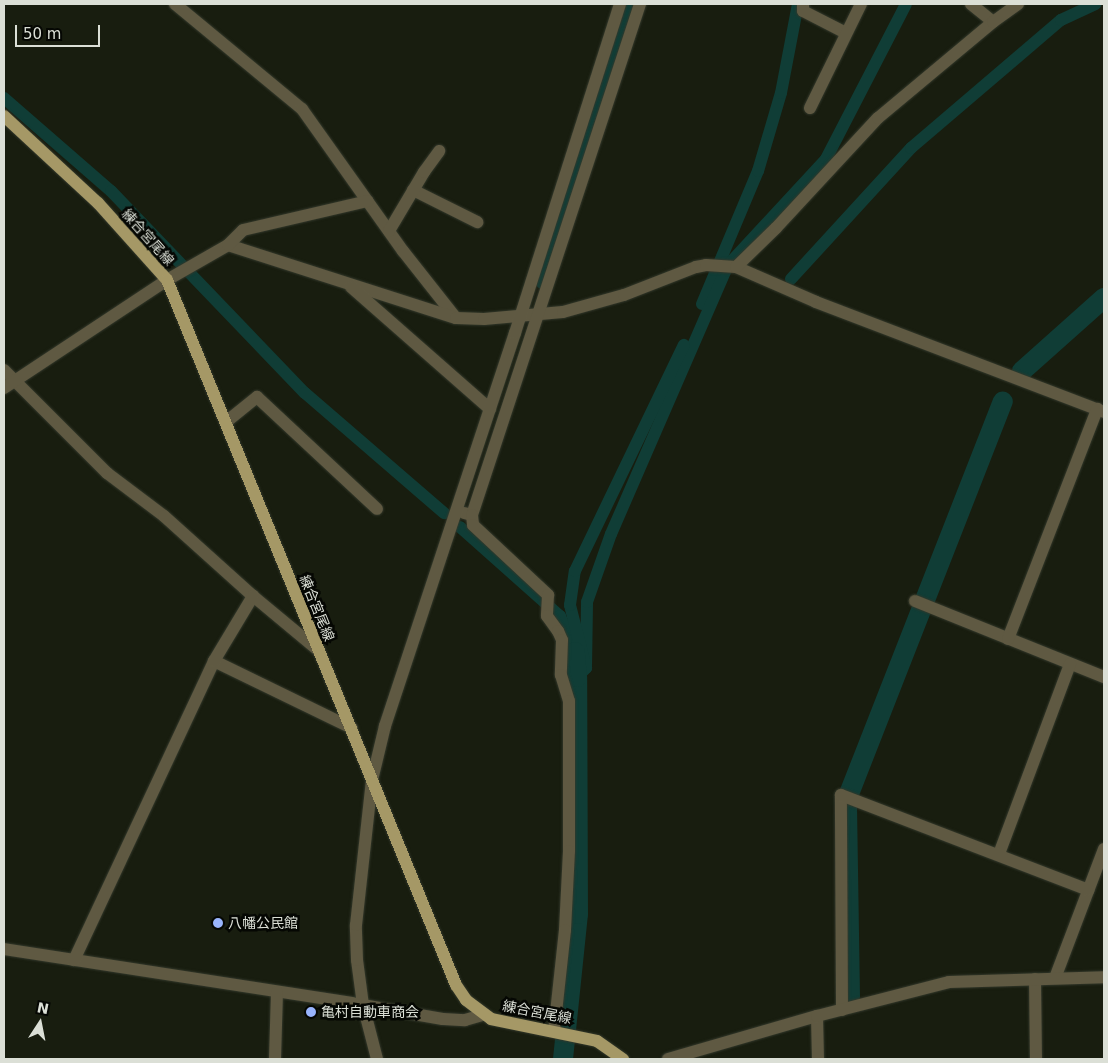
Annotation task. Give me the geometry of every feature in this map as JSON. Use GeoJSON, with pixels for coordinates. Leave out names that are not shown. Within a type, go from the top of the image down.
{"type":"FeatureCollection","features":[{"type":"Feature","properties":{"kind":"main road","name":"練合宮尾線"},"geometry":{"type":"LineString","coordinates":[[4,116],[98,203],[167,280],[456,985],[466,1000],[483,1015],[491,1019],[597,1041],[623,1059]]}},
{"type":"Feature","properties":{"kind":"street"},"geometry":{"type":"LineString","coordinates":[[175,4],[302,109],[389,231],[456,318]]}},
{"type":"Feature","properties":{"kind":"street"},"geometry":{"type":"LineString","coordinates":[[377,1059],[363,1005],[357,960],[356,925],[372,780],[385,726],[457,512],[620,4]]}},
{"type":"Feature","properties":{"kind":"street"},"geometry":{"type":"LineString","coordinates":[[554,1031],[565,930],[568,852],[569,701],[561,675],[562,640],[547,616],[548,595],[473,525],[472,515],[640,4]]}},
{"type":"Feature","properties":{"kind":"street"},"geometry":{"type":"LineString","coordinates":[[803,4],[803,11],[846,34]]}},
{"type":"Feature","properties":{"kind":"street"},"geometry":{"type":"LineString","coordinates":[[810,108],[861,4]]}},
{"type":"Feature","properties":{"kind":"street"},"geometry":{"type":"LineString","coordinates":[[971,4],[993,22]]}},
{"type":"Feature","properties":{"kind":"street"},"geometry":{"type":"LineString","coordinates":[[733,267],[776,228],[878,118],[993,22],[1018,4]]}},
{"type":"Feature","properties":{"kind":"street"},"geometry":{"type":"LineString","coordinates":[[389,231],[439,151]]}},
{"type":"Feature","properties":{"kind":"street"},"geometry":{"type":"LineString","coordinates":[[413,190],[477,222]]}},
{"type":"Feature","properties":{"kind":"street"},"geometry":{"type":"LineString","coordinates":[[9,384],[167,280],[228,245],[243,230],[368,201]]}},
{"type":"Feature","properties":{"kind":"street"},"geometry":{"type":"LineString","coordinates":[[228,245],[456,318],[520,317],[563,312],[624,295],[706,265],[733,267],[816,302],[1101,411],[1008,639]]}},
{"type":"Feature","properties":{"kind":"street"},"geometry":{"type":"LineString","coordinates":[[347,284],[490,409]]}},
{"type":"Feature","properties":{"kind":"street"},"geometry":{"type":"LineString","coordinates":[[4,370],[9,384],[108,473],[164,516],[253,596],[318,650]]}},
{"type":"Feature","properties":{"kind":"street"},"geometry":{"type":"LineString","coordinates":[[226,422],[257,396],[377,509]]}},
{"type":"Feature","properties":{"kind":"street"},"geometry":{"type":"LineString","coordinates":[[457,512],[472,515]]}},
{"type":"Feature","properties":{"kind":"street"},"geometry":{"type":"LineString","coordinates":[[74,960],[214,661],[253,596]]}},
{"type":"Feature","properties":{"kind":"street"},"geometry":{"type":"LineString","coordinates":[[915,601],[1104,678]]}},
{"type":"Feature","properties":{"kind":"street"},"geometry":{"type":"LineString","coordinates":[[214,661],[352,728]]}},
{"type":"Feature","properties":{"kind":"street"},"geometry":{"type":"LineString","coordinates":[[999,854],[1070,664]]}},
{"type":"Feature","properties":{"kind":"street"},"geometry":{"type":"LineString","coordinates":[[842,1010],[841,795],[999,854],[1088,890]]}},
{"type":"Feature","properties":{"kind":"street"},"geometry":{"type":"LineString","coordinates":[[1055,978],[1088,890],[1103,857]]}},
{"type":"Feature","properties":{"kind":"street"},"geometry":{"type":"LineString","coordinates":[[4,949],[443,1019],[465,1020],[483,1015]]}},
{"type":"Feature","properties":{"kind":"street"},"geometry":{"type":"LineString","coordinates":[[668,1059],[817,1016],[949,982],[1104,977]]}},
{"type":"Feature","properties":{"kind":"street"},"geometry":{"type":"LineString","coordinates":[[1035,979],[1036,1059]]}},
{"type":"Feature","properties":{"kind":"street"},"geometry":{"type":"LineString","coordinates":[[275,1059],[277,1050],[277,992]]}},
{"type":"Feature","properties":{"kind":"street"},"geometry":{"type":"LineString","coordinates":[[817,1016],[818,1059]]}},
{"type":"Feature","properties":{"kind":"waterway"},"geometry":{"type":"LineString","coordinates":[[542,283],[632,4]]}},
{"type":"Feature","properties":{"kind":"waterway"},"geometry":{"type":"LineString","coordinates":[[702,304],[758,171],[781,93],[798,4]]}},
{"type":"Feature","properties":{"kind":"waterway"},"geometry":{"type":"LineString","coordinates":[[586,668],[587,602],[611,534],[728,265],[826,159],[906,4]]}},
{"type":"Feature","properties":{"kind":"waterway"},"geometry":{"type":"LineString","coordinates":[[791,279],[911,148],[1061,20],[1095,4]]}},
{"type":"Feature","properties":{"kind":"waterway"},"geometry":{"type":"LineString","coordinates":[[4,98],[111,191],[305,393],[444,513]]}},
{"type":"Feature","properties":{"kind":"waterway"},"geometry":{"type":"LineString","coordinates":[[1022,371],[1104,298]]}},
{"type":"Feature","properties":{"kind":"waterway"},"geometry":{"type":"LineString","coordinates":[[577,677],[586,668],[570,605],[575,571],[684,345]]}},
{"type":"Feature","properties":{"kind":"waterway"},"geometry":{"type":"LineString","coordinates":[[850,997],[847,799],[1003,401]]}},
{"type":"Feature","properties":{"kind":"waterway"},"geometry":{"type":"LineString","coordinates":[[460,527],[560,616],[575,652]]}},
{"type":"Feature","properties":{"kind":"waterway"},"geometry":{"type":"LineString","coordinates":[[563,1059],[578,914],[577,677],[575,652]]}},
{"type":"Feature","properties":{"kind":"place","name":"八幡公民館"},"geometry":{"type":"Point","coordinates":[218,923]}},
{"type":"Feature","properties":{"kind":"place","name":"亀村自動車商会"},"geometry":{"type":"Point","coordinates":[311,1012]}}]}
